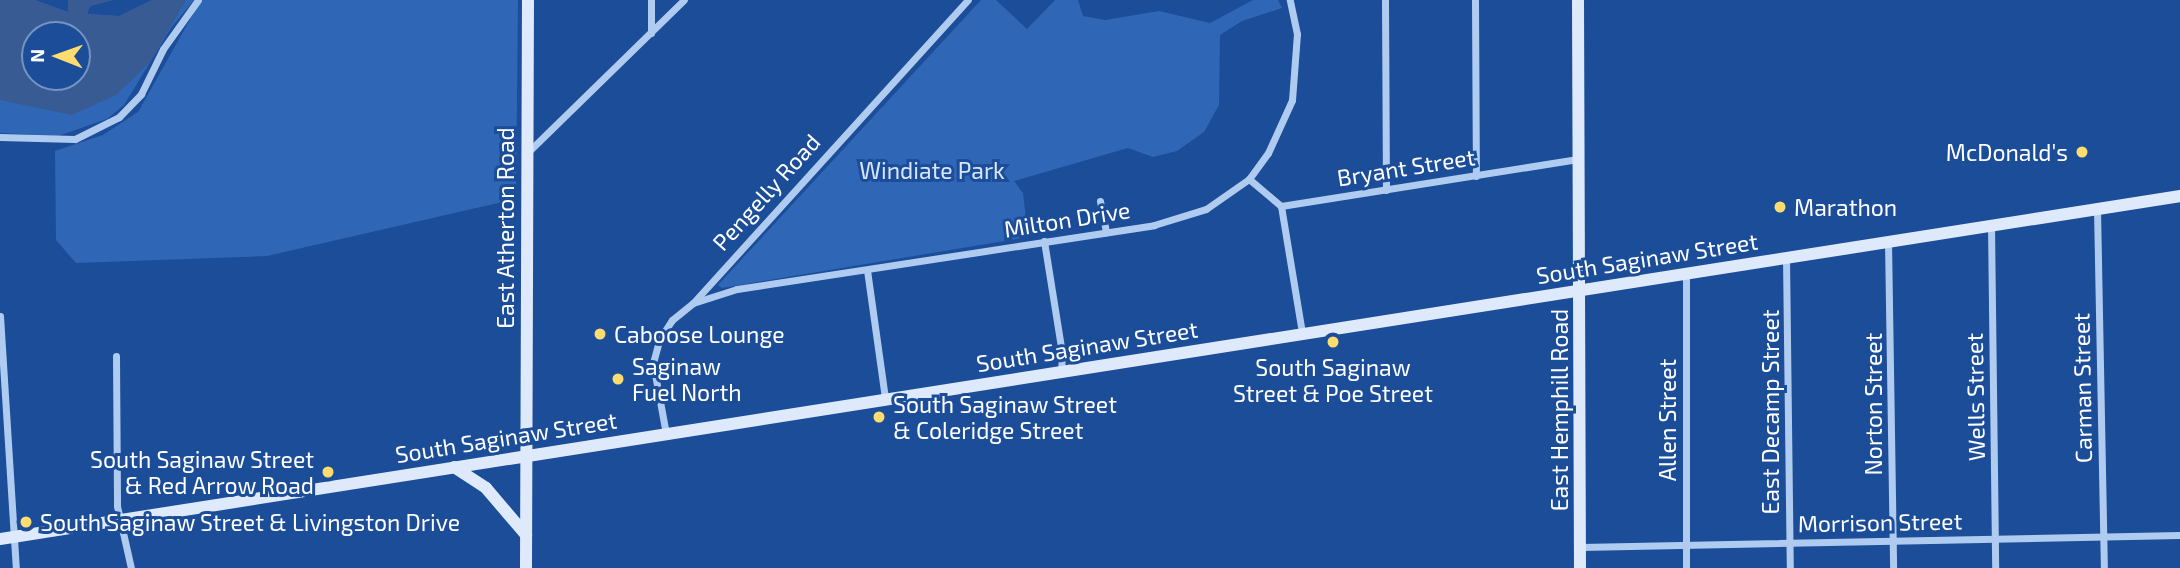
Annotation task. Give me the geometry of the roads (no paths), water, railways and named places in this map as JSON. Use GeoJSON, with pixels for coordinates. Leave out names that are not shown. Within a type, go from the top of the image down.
{"type":"FeatureCollection","features":[{"type":"Feature","properties":{"kind":"main road","name":"East Atherton Road"},"geometry":{"type":"LineString","coordinates":[[526,568],[528,0]]}},
{"type":"Feature","properties":{"kind":"main road","name":"East Hemphill Road"},"geometry":{"type":"LineString","coordinates":[[1578,0],[1580,568]]}},
{"type":"Feature","properties":{"kind":"main road","name":"South Saginaw Street"},"geometry":{"type":"LineString","coordinates":[[6,538],[2180,196]]}},
{"type":"Feature","properties":{"kind":"main road"},"geometry":{"type":"LineString","coordinates":[[453,467],[486,488],[527,536]]}},
{"type":"Feature","properties":{"kind":"street"},"geometry":{"type":"LineString","coordinates":[[0,138],[75,139],[119,117],[141,94],[163,49],[198,0]]}},
{"type":"Feature","properties":{"kind":"street"},"geometry":{"type":"LineString","coordinates":[[651,0],[651,33]]}},
{"type":"Feature","properties":{"kind":"street"},"geometry":{"type":"LineString","coordinates":[[526,154],[684,0]]}},
{"type":"Feature","properties":{"kind":"street","name":"Pengelly Road"},"geometry":{"type":"LineString","coordinates":[[666,433],[653,363],[659,340],[672,320],[693,303],[968,0]]}},
{"type":"Feature","properties":{"kind":"street","name":"Milton Drive"},"geometry":{"type":"LineString","coordinates":[[693,303],[737,289],[1183,219],[1224,199],[1249,179],[1268,153],[1292,100],[1297,34],[1290,0]]}},
{"type":"Feature","properties":{"kind":"street"},"geometry":{"type":"LineString","coordinates":[[1384,0],[1386,190]]}},
{"type":"Feature","properties":{"kind":"street"},"geometry":{"type":"LineString","coordinates":[[1475,0],[1476,176]]}},
{"type":"Feature","properties":{"kind":"street","name":"Bryant Street"},"geometry":{"type":"LineString","coordinates":[[1281,206],[1579,159]]}},
{"type":"Feature","properties":{"kind":"street"},"geometry":{"type":"LineString","coordinates":[[1249,179],[1281,206],[1302,333]]}},
{"type":"Feature","properties":{"kind":"street"},"geometry":{"type":"LineString","coordinates":[[1100,201],[1106,232]]}},
{"type":"Feature","properties":{"kind":"street","name":"Carman Street"},"geometry":{"type":"LineString","coordinates":[[2097,209],[2104,568]]}},
{"type":"Feature","properties":{"kind":"street","name":"Wells Street"},"geometry":{"type":"LineString","coordinates":[[1992,225],[1995,568]]}},
{"type":"Feature","properties":{"kind":"street","name":"Norton Street"},"geometry":{"type":"LineString","coordinates":[[1888,241],[1893,568]]}},
{"type":"Feature","properties":{"kind":"street"},"geometry":{"type":"LineString","coordinates":[[1044,242],[1062,354],[1061,371]]}},
{"type":"Feature","properties":{"kind":"street","name":"East Decamp Street"},"geometry":{"type":"LineString","coordinates":[[1786,257],[1790,568]]}},
{"type":"Feature","properties":{"kind":"street"},"geometry":{"type":"LineString","coordinates":[[867,270],[885,398]]}},
{"type":"Feature","properties":{"kind":"street","name":"Allen Street"},"geometry":{"type":"LineString","coordinates":[[1686,273],[1686,568]]}},
{"type":"Feature","properties":{"kind":"street"},"geometry":{"type":"LineString","coordinates":[[0,316],[6,538],[16,568]]}},
{"type":"Feature","properties":{"kind":"street"},"geometry":{"type":"LineString","coordinates":[[116,356],[116,488],[131,568]]}},
{"type":"Feature","properties":{"kind":"street","name":"Morrison Street"},"geometry":{"type":"LineString","coordinates":[[1581,547],[2180,535]]}},
{"type":"Feature","properties":{"kind":"place","name":"McDonald's"},"geometry":{"type":"Point","coordinates":[2082,152]}},
{"type":"Feature","properties":{"kind":"place","name":"Marathon"},"geometry":{"type":"Point","coordinates":[1780,207]}},
{"type":"Feature","properties":{"kind":"place","name":"Caboose Lounge"},"geometry":{"type":"Point","coordinates":[600,334]}},
{"type":"Feature","properties":{"kind":"place","name":"South Saginaw Street & Poe Street"},"geometry":{"type":"Point","coordinates":[1333,342]}},
{"type":"Feature","properties":{"kind":"place","name":"Saginaw Fuel North"},"geometry":{"type":"Point","coordinates":[618,379]}},
{"type":"Feature","properties":{"kind":"place","name":"South Saginaw Street & Coleridge Street"},"geometry":{"type":"Point","coordinates":[879,417]}},
{"type":"Feature","properties":{"kind":"place","name":"South Saginaw Street & Red Arrow Road"},"geometry":{"type":"Point","coordinates":[328,472]}},
{"type":"Feature","properties":{"kind":"place","name":"South Saginaw Street & Livingston Drive"},"geometry":{"type":"Point","coordinates":[26,522]}},
{"type":"Feature","properties":{"kind":"park label","name":"Windiate Park"},"geometry":{"type":"Point","coordinates":[932,170]}}]}
